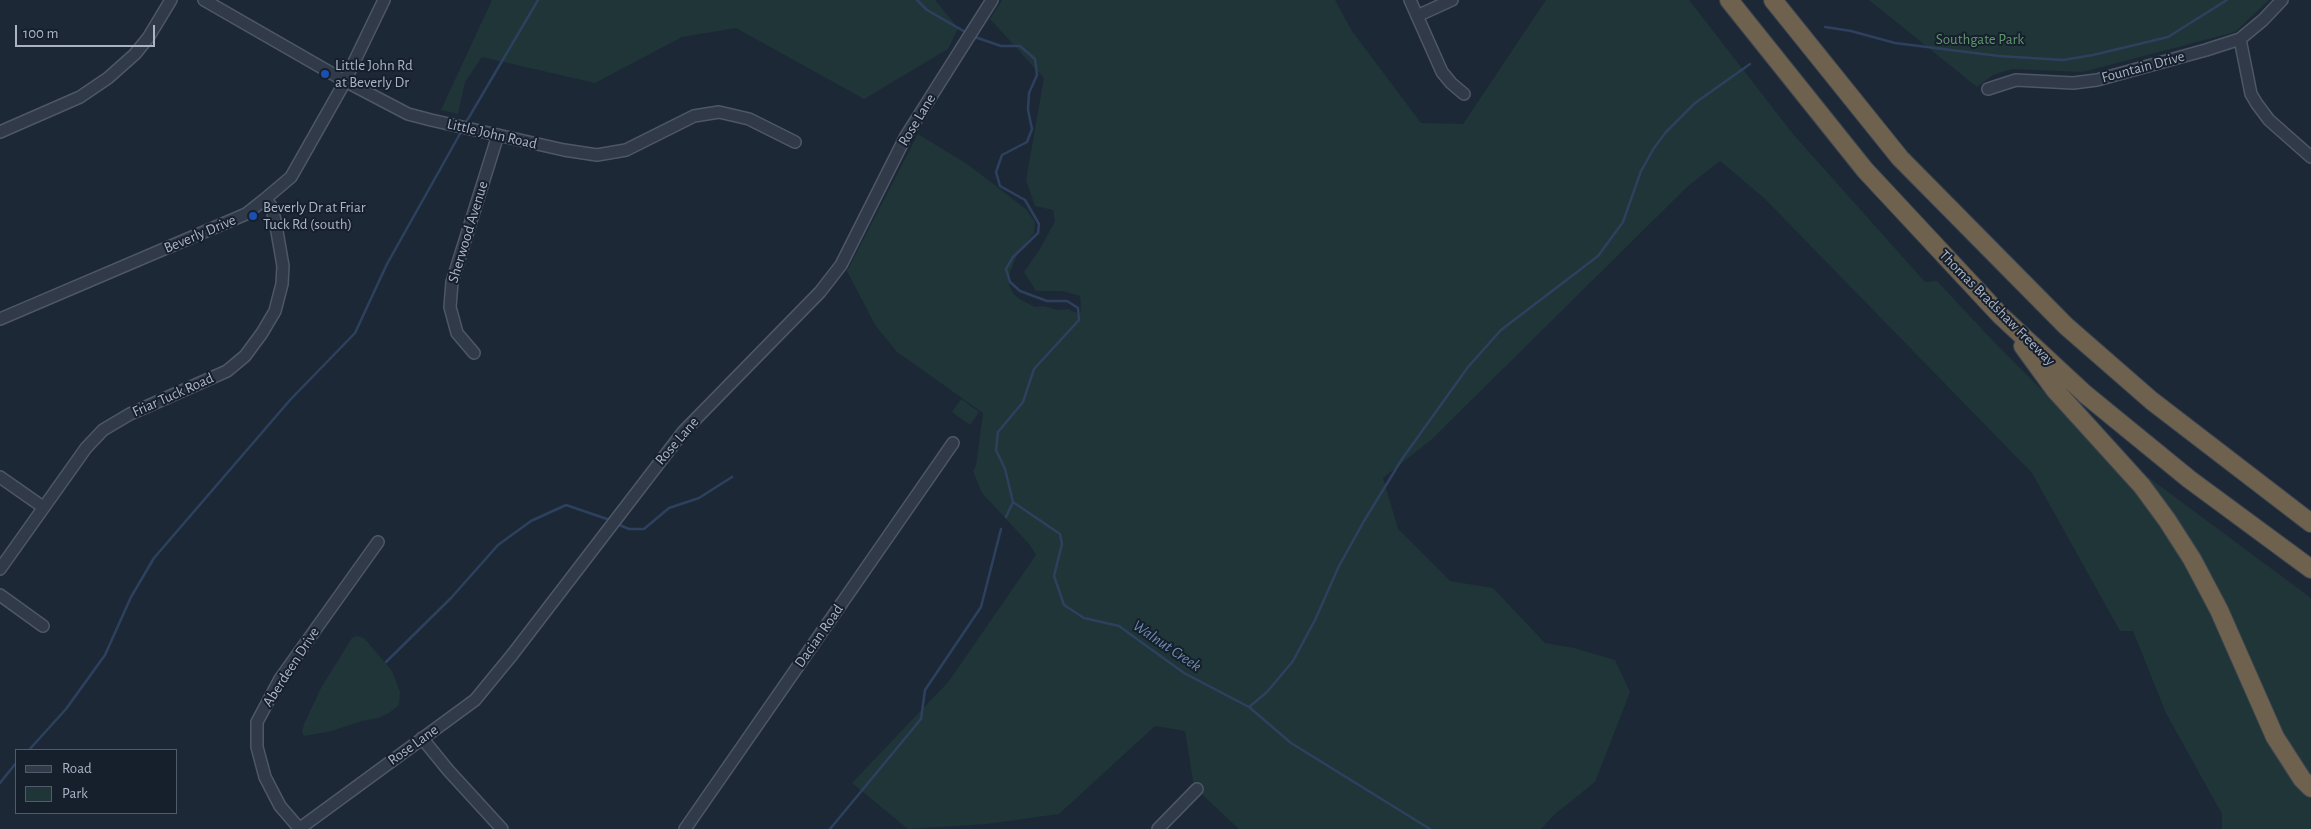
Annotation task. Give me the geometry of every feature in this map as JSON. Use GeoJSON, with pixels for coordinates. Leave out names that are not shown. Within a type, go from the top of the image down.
{"type":"FeatureCollection","features":[{"type":"Feature","properties":{"kind":"highway","name":"Thomas Bradshaw Freeway"},"geometry":{"type":"LineString","coordinates":[[1729,0],[1865,170],[2001,316],[2085,394],[2174,467],[2311,569]]}},
{"type":"Feature","properties":{"kind":"highway"},"geometry":{"type":"LineString","coordinates":[[1773,0],[1900,158],[2066,326],[2167,413],[2311,523]]}},
{"type":"Feature","properties":{"kind":"highway"},"geometry":{"type":"LineString","coordinates":[[2001,316],[2055,390],[2142,486],[2167,520],[2192,559],[2219,610],[2275,736],[2302,779],[2311,788]]}},
{"type":"Feature","properties":{"kind":"street"},"geometry":{"type":"LineString","coordinates":[[0,132],[80,96],[108,78],[135,54],[148,38],[171,0]]}},
{"type":"Feature","properties":{"kind":"street","name":"Little John Road"},"geometry":{"type":"LineString","coordinates":[[204,0],[345,81],[408,114],[586,155],[605,155],[626,150],[694,116],[719,112],[742,116],[795,142]]}},
{"type":"Feature","properties":{"kind":"street","name":"Beverly Drive"},"geometry":{"type":"LineString","coordinates":[[0,319],[246,214],[265,199],[291,177],[345,81],[384,0]]}},
{"type":"Feature","properties":{"kind":"street","name":"Rose Lane"},"geometry":{"type":"LineString","coordinates":[[299,829],[475,700],[494,679],[683,432],[820,292],[841,265],[906,136],[992,0]]}},
{"type":"Feature","properties":{"kind":"street"},"geometry":{"type":"LineString","coordinates":[[1410,0],[1442,72],[1464,94]]}},
{"type":"Feature","properties":{"kind":"street"},"geometry":{"type":"LineString","coordinates":[[1417,16],[1452,0]]}},
{"type":"Feature","properties":{"kind":"street","name":"Fountain Drive"},"geometry":{"type":"LineString","coordinates":[[1988,89],[2016,80],[2073,84],[2096,80],[2240,39],[2263,20],[2282,0]]}},
{"type":"Feature","properties":{"kind":"street"},"geometry":{"type":"LineString","coordinates":[[2240,39],[2246,72],[2254,99],[2269,120],[2311,157]]}},
{"type":"Feature","properties":{"kind":"street","name":"Sherwood Avenue"},"geometry":{"type":"LineString","coordinates":[[474,353],[457,333],[450,307],[452,282],[498,135]]}},
{"type":"Feature","properties":{"kind":"street","name":"Friar Tuck Road"},"geometry":{"type":"LineString","coordinates":[[0,569],[43,506],[86,448],[103,430],[130,414],[227,370],[245,356],[262,333],[274,310],[282,284],[283,266],[275,220],[271,206],[265,199]]}},
{"type":"Feature","properties":{"kind":"street","name":"Dacian Road"},"geometry":{"type":"LineString","coordinates":[[685,829],[953,443]]}},
{"type":"Feature","properties":{"kind":"street"},"geometry":{"type":"LineString","coordinates":[[0,477],[43,506]]}},
{"type":"Feature","properties":{"kind":"street","name":"Aberdeen Drive"},"geometry":{"type":"LineString","coordinates":[[299,829],[280,806],[265,777],[257,747],[257,722],[280,679],[378,542]]}},
{"type":"Feature","properties":{"kind":"street"},"geometry":{"type":"LineString","coordinates":[[0,595],[43,626]]}},
{"type":"Feature","properties":{"kind":"street"},"geometry":{"type":"LineString","coordinates":[[422,738],[448,770],[502,829]]}},
{"type":"Feature","properties":{"kind":"street"},"geometry":{"type":"LineString","coordinates":[[1158,829],[1197,789]]}},
{"type":"Feature","properties":{"kind":"green space"},"geometry":{"type":"Polygon","coordinates":[[[492,0],[935,0],[958,28],[948,49],[864,99],[736,28],[682,37],[595,83],[482,57],[465,82],[458,114],[441,110],[492,0]]]}},
{"type":"Feature","properties":{"kind":"green space"},"geometry":{"type":"Polygon","coordinates":[[[1002,0],[1335,0],[1352,31],[1421,123],[1463,124],[1546,0],[1689,0],[1793,134],[1925,282],[1937,281],[1995,343],[2088,436],[2136,489],[2173,540],[2311,796],[2311,829],[2222,829],[2222,814],[2166,713],[2133,631],[2120,631],[2032,473],[1764,198],[1720,161],[1688,186],[1432,439],[1383,478],[1398,529],[1450,581],[1493,588],[1545,643],[1574,648],[1615,660],[1630,692],[1595,782],[1555,814],[1541,829],[1239,829],[1194,787],[1185,731],[1155,726],[1059,814],[986,824],[908,829],[852,783],[949,681],[1036,555],[1030,545],[982,493],[973,471],[976,466],[983,413],[897,352],[875,325],[847,271],[918,134],[967,164],[1026,209],[1035,222],[1034,233],[1017,255],[1010,272],[1009,285],[1019,299],[1035,307],[1044,306],[1057,310],[1068,309],[1077,313],[1079,320],[1080,296],[1062,291],[1036,291],[1024,272],[1040,249],[1055,221],[1053,210],[1035,206],[1026,180],[1044,78],[990,19],[1002,0]]]}},
{"type":"Feature","properties":{"kind":"green space","name":"Southgate Park"},"geometry":{"type":"Polygon","coordinates":[[[1869,0],[2269,0],[2235,32],[2083,72],[2012,69],[1993,75],[1977,87],[1869,0]]]}},
{"type":"Feature","properties":{"kind":"green space"},"geometry":{"type":"Polygon","coordinates":[[[961,399],[979,412],[970,425],[952,412],[961,399]]]}},
{"type":"Feature","properties":{"kind":"green space"},"geometry":{"type":"Polygon","coordinates":[[[2148,477],[2311,598],[2311,780],[2296,762],[2145,480],[2148,477]]]}},
{"type":"Feature","properties":{"kind":"green space"},"geometry":{"type":"Polygon","coordinates":[[[357,636],[364,638],[392,671],[400,692],[399,705],[389,713],[378,718],[332,731],[304,736],[302,732],[304,724],[321,688],[352,638],[357,636]]]}},
{"type":"Feature","properties":{"kind":"waterway"},"geometry":{"type":"LineString","coordinates":[[465,124],[538,0]]}},
{"type":"Feature","properties":{"kind":"waterway","name":"Walnut Creek"},"geometry":{"type":"LineString","coordinates":[[917,0],[927,10],[967,33]]}},
{"type":"Feature","properties":{"kind":"waterway"},"geometry":{"type":"LineString","coordinates":[[1825,27],[1851,31],[1895,43],[1999,56],[2063,60],[2093,55],[2168,37],[2227,0]]}},
{"type":"Feature","properties":{"kind":"waterway","name":"Walnut Creek"},"geometry":{"type":"LineString","coordinates":[[972,36],[1001,46],[1020,46],[1035,59],[1037,75],[1029,93],[1028,110],[1032,129],[1027,142],[1002,155],[996,172],[1000,186],[1025,200],[1039,224],[1038,233],[1013,257],[1006,269],[1010,282],[1020,291],[1047,301],[1067,301],[1078,308],[1079,320],[1034,369],[1023,402],[998,432],[996,450],[1005,469],[1013,502],[1060,534],[1062,544],[1054,576],[1064,605],[1084,618],[1119,626],[1184,673],[1249,707],[1291,743],[1430,829]]}},
{"type":"Feature","properties":{"kind":"waterway"},"geometry":{"type":"LineString","coordinates":[[1249,707],[1267,692],[1293,661],[1315,620],[1339,566],[1364,521],[1402,459],[1468,367],[1501,330],[1598,256],[1623,222],[1641,171],[1666,132],[1695,103],[1750,64]]}},
{"type":"Feature","properties":{"kind":"waterway"},"geometry":{"type":"LineString","coordinates":[[30,749],[66,709],[105,655],[131,597],[154,558],[290,400],[355,333],[387,264],[461,132]]}},
{"type":"Feature","properties":{"kind":"waterway"},"geometry":{"type":"LineString","coordinates":[[617,524],[629,529],[644,529],[669,508],[699,498],[732,477]]}},
{"type":"Feature","properties":{"kind":"waterway"},"geometry":{"type":"LineString","coordinates":[[1006,517],[1013,502]]}},
{"type":"Feature","properties":{"kind":"waterway"},"geometry":{"type":"LineString","coordinates":[[386,662],[451,598],[498,545],[531,521],[566,505],[610,520]]}},
{"type":"Feature","properties":{"kind":"waterway"},"geometry":{"type":"LineString","coordinates":[[830,829],[921,719],[925,690],[981,607],[1001,529]]}},
{"type":"Feature","properties":{"kind":"waterway"},"geometry":{"type":"LineString","coordinates":[[0,783],[15,764]]}},
{"type":"Feature","properties":{"kind":"place","name":"Little John Rd at Beverly Dr"},"geometry":{"type":"Point","coordinates":[325,74]}},
{"type":"Feature","properties":{"kind":"place","name":"Beverly Dr at Friar Tuck Rd (south)"},"geometry":{"type":"Point","coordinates":[253,216]}}]}
